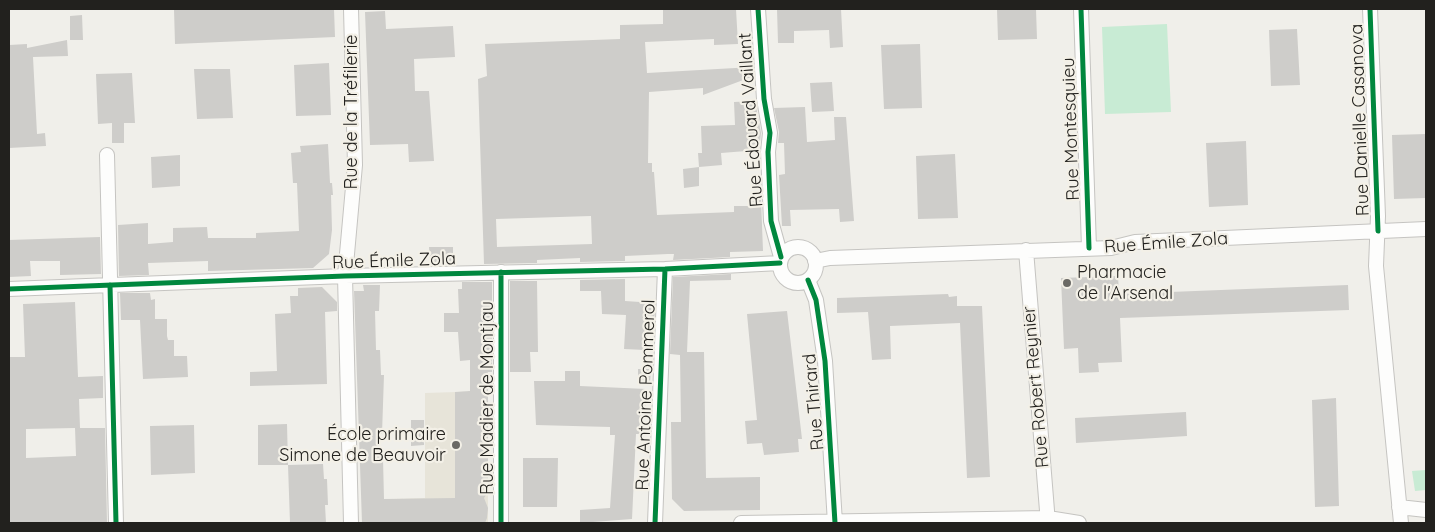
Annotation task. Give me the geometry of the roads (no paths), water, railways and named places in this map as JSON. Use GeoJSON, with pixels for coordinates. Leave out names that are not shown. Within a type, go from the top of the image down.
{"type":"FeatureCollection","features":[{"type":"Feature","properties":{"kind":"street","name":"Rue de la Tréfilerie"},"geometry":{"type":"LineString","coordinates":[[351,9],[355,165],[345,276],[352,523]]}},
{"type":"Feature","properties":{"kind":"street","name":"Rue Édouard Vaillant"},"geometry":{"type":"LineString","coordinates":[[758,9],[764,99],[770,133],[768,152],[772,221],[780,260]]}},
{"type":"Feature","properties":{"kind":"street","name":"Rue Montesquieu"},"geometry":{"type":"LineString","coordinates":[[1081,9],[1089,248]]}},
{"type":"Feature","properties":{"kind":"street","name":"Rue Danielle Casanova"},"geometry":{"type":"LineString","coordinates":[[1370,9],[1378,231],[1376,266],[1401,523]]}},
{"type":"Feature","properties":{"kind":"street"},"geometry":{"type":"LineString","coordinates":[[106,155],[116,523]]}},
{"type":"Feature","properties":{"kind":"street","name":"Rue Émile Zola"},"geometry":{"type":"LineString","coordinates":[[9,289],[345,276],[665,269],[780,260],[787,251],[795,248],[804,248],[811,253],[815,261],[830,258],[1111,248],[1134,242],[1426,229]]}},
{"type":"Feature","properties":{"kind":"street","name":"Rue Robert Reynier"},"geometry":{"type":"LineString","coordinates":[[1026,250],[1048,521]]}},
{"type":"Feature","properties":{"kind":"street"},"geometry":{"type":"LineString","coordinates":[[780,260],[780,271],[785,278],[792,282],[800,283],[808,280],[816,268],[815,261]]}},
{"type":"Feature","properties":{"kind":"street","name":"Rue Antoine Pommerol"},"geometry":{"type":"LineString","coordinates":[[655,523],[665,269]]}},
{"type":"Feature","properties":{"kind":"street","name":"Rue Madier de Montjau"},"geometry":{"type":"LineString","coordinates":[[501,272],[502,523]]}},
{"type":"Feature","properties":{"kind":"street","name":"Rue Thirard"},"geometry":{"type":"LineString","coordinates":[[808,280],[816,300],[825,361],[835,523]]}},
{"type":"Feature","properties":{"kind":"street"},"geometry":{"type":"LineString","coordinates":[[1399,507],[1426,510]]}},
{"type":"Feature","properties":{"kind":"street"},"geometry":{"type":"LineString","coordinates":[[741,523],[1048,521],[1079,523]]}},
{"type":"Feature","properties":{"kind":"place","name":"Pharmacie de l'Arsenal"},"geometry":{"type":"Point","coordinates":[1067,283]}},
{"type":"Feature","properties":{"kind":"place","name":"École primaire Simone de Beauvoir"},"geometry":{"type":"Point","coordinates":[456,445]}}]}
